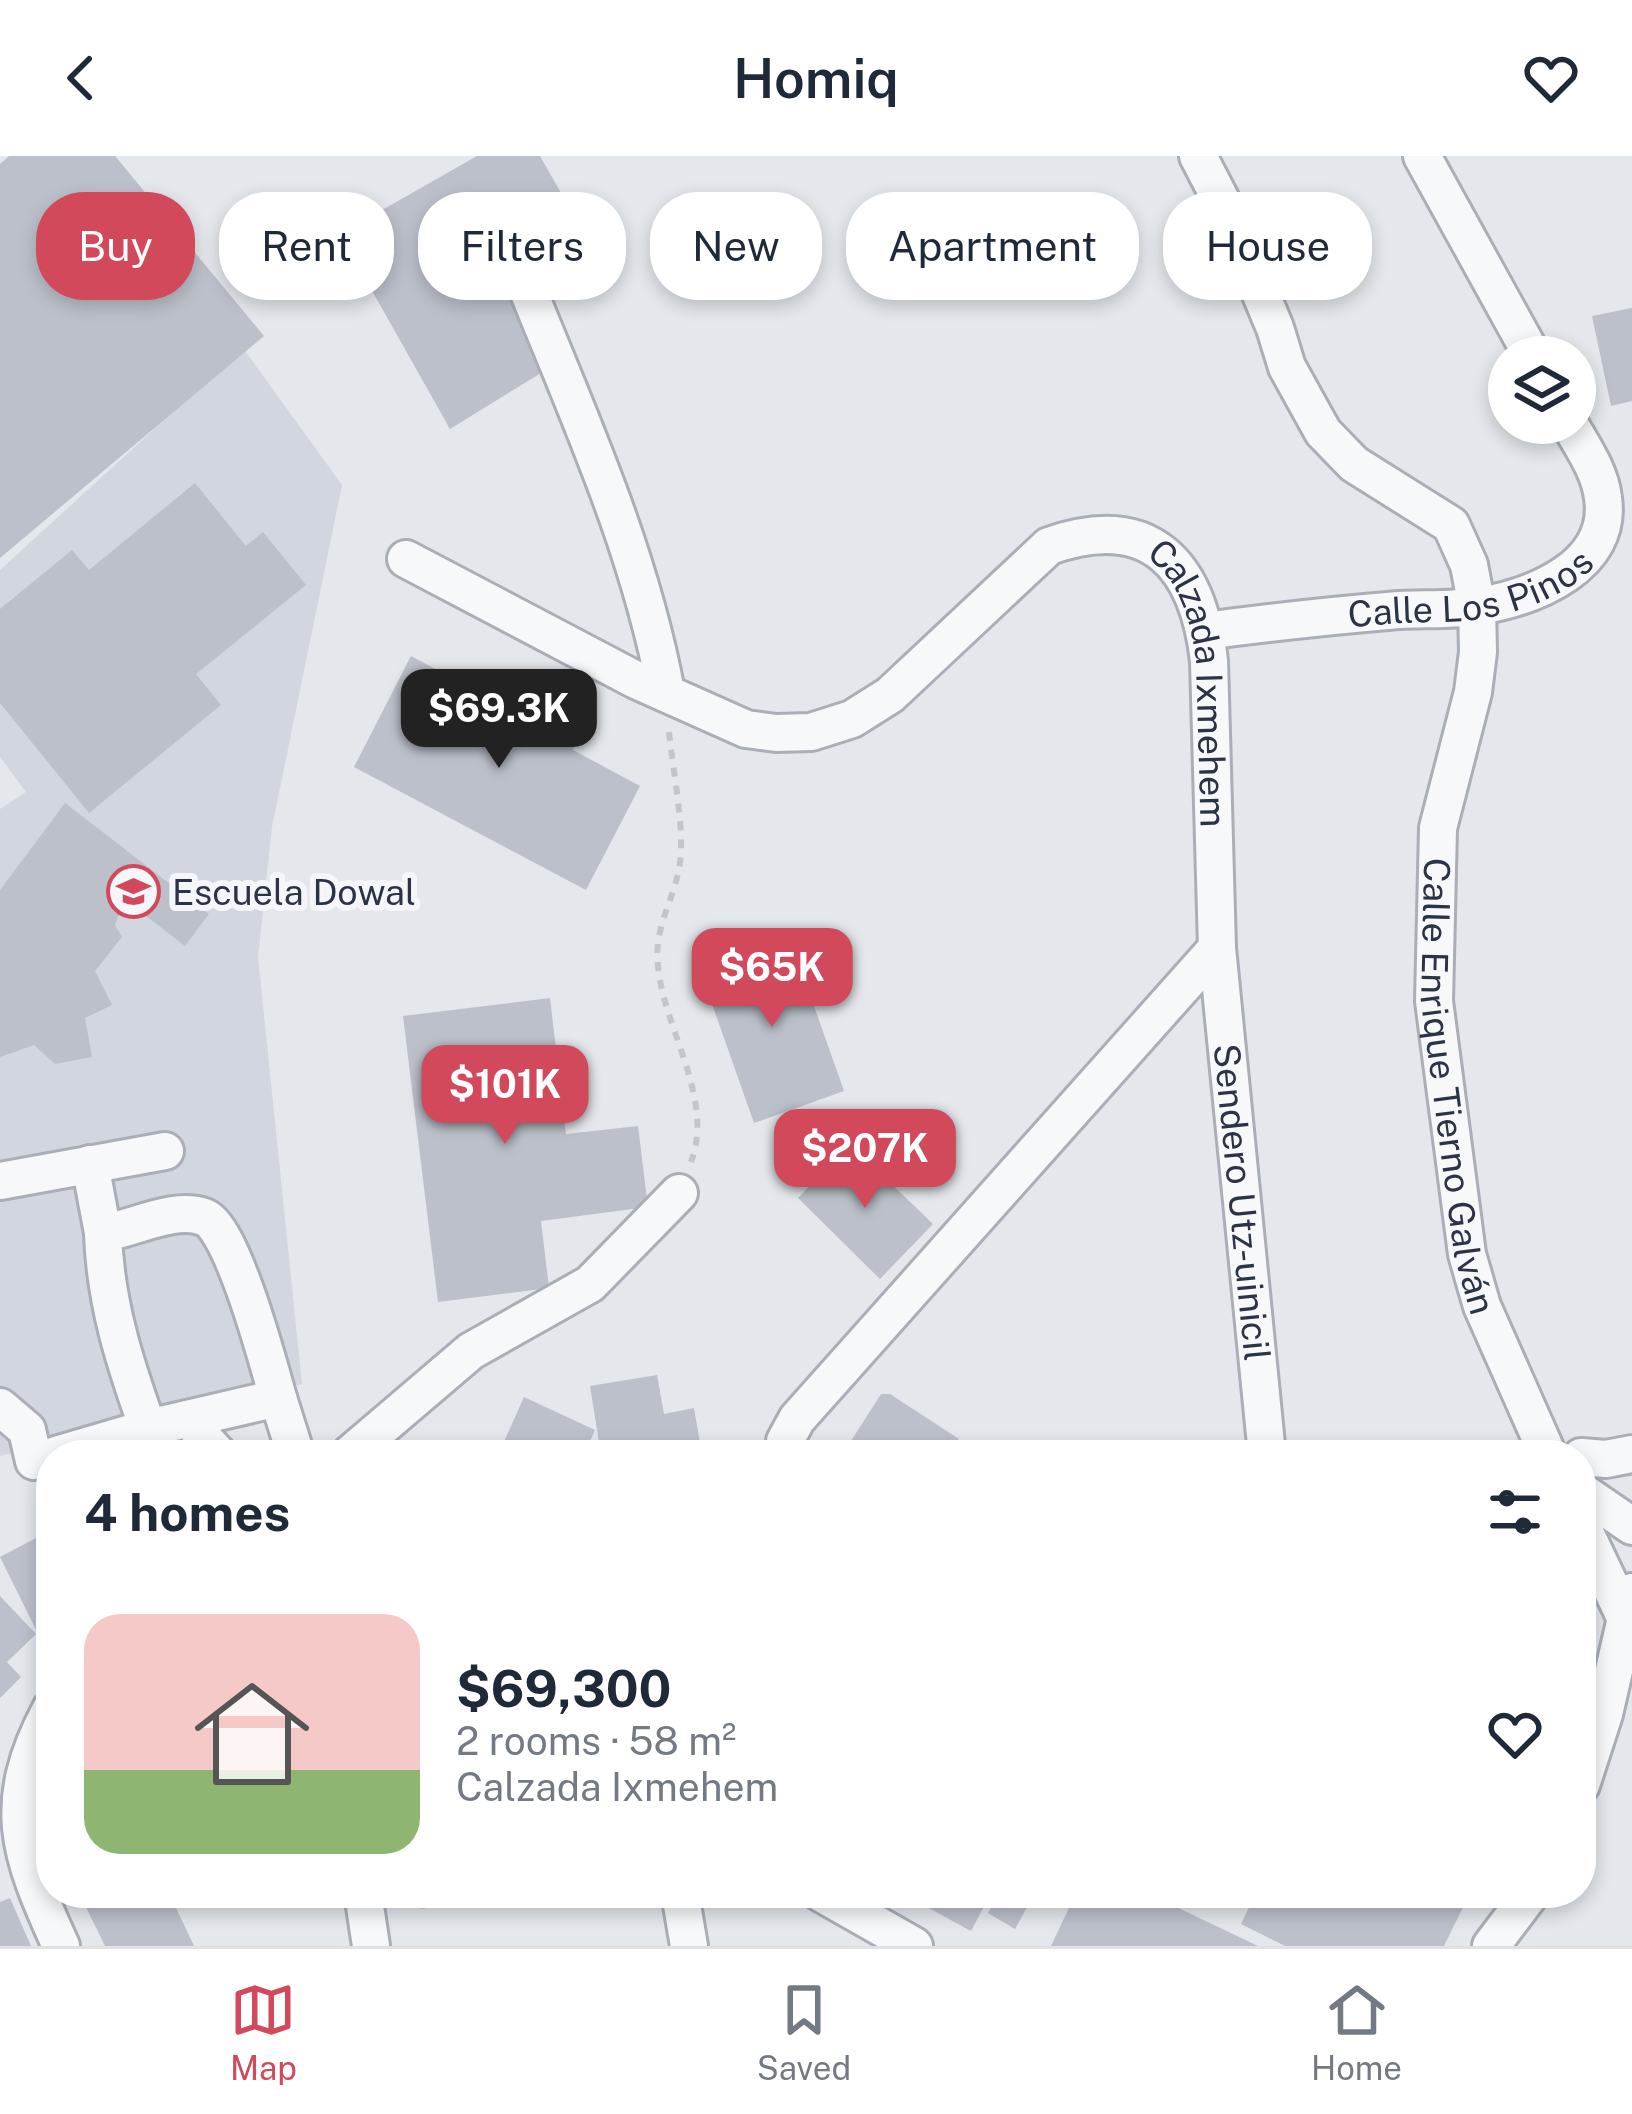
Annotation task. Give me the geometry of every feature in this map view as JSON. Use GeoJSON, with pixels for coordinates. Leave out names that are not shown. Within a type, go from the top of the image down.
{"type":"FeatureCollection","features":[{"type":"Feature","properties":{"kind":"street","name":"Calle Enrique Tierno Galván"},"geometry":{"type":"LineString","coordinates":[[1198,156],[1226,209],[1300,395],[1323,432],[1354,464],[1451,525],[1469,565],[1477,607],[1478,652],[1473,692],[1438,829],[1434,1001],[1467,1254],[1482,1306],[1555,1440]]}},
{"type":"Feature","properties":{"kind":"street"},"geometry":{"type":"LineString","coordinates":[[1422,156],[1521,336]]}},
{"type":"Feature","properties":{"kind":"street"},"geometry":{"type":"LineString","coordinates":[[532,300],[629,542],[666,692]]}},
{"type":"Feature","properties":{"kind":"street","name":"Calle Los Pinos"},"geometry":{"type":"LineString","coordinates":[[1205,631],[1315,617],[1477,607],[1534,591],[1566,575],[1588,556],[1602,530],[1603,498],[1581,444]]}},
{"type":"Feature","properties":{"kind":"street","name":"Calzada Ixmehem"},"geometry":{"type":"LineString","coordinates":[[406,559],[746,729],[811,732],[853,718],[890,695],[1049,546],[1078,536],[1142,541],[1166,556],[1190,584],[1205,631],[1217,948]]}},
{"type":"Feature","properties":{"kind":"street"},"geometry":{"type":"LineString","coordinates":[[786,1440],[797,1419],[1217,948]]}},
{"type":"Feature","properties":{"kind":"street","name":"Sendero Utz-uinicil"},"geometry":{"type":"LineString","coordinates":[[1217,948],[1266,1440]]}},
{"type":"Feature","properties":{"kind":"street"},"geometry":{"type":"LineString","coordinates":[[0,1180],[166,1150]]}},
{"type":"Feature","properties":{"kind":"street"},"geometry":{"type":"LineString","coordinates":[[90,1164],[108,1298],[148,1428]]}},
{"type":"Feature","properties":{"kind":"street"},"geometry":{"type":"LineString","coordinates":[[367,1440],[471,1351],[590,1284],[679,1193]]}},
{"type":"Feature","properties":{"kind":"street"},"geometry":{"type":"LineString","coordinates":[[103,1234],[178,1214],[206,1217],[221,1230],[288,1428],[193,1418],[107,1440]]}},
{"type":"Feature","properties":{"kind":"street"},"geometry":{"type":"LineString","coordinates":[[0,1407],[27,1430],[35,1461]]}},
{"type":"Feature","properties":{"kind":"street"},"geometry":{"type":"LineString","coordinates":[[193,1418],[205,1440]]}},
{"type":"Feature","properties":{"kind":"street"},"geometry":{"type":"LineString","coordinates":[[1596,1458],[1632,1454]]}},
{"type":"Feature","properties":{"kind":"street"},"geometry":{"type":"LineString","coordinates":[[1596,1501],[1632,1526]]}},
{"type":"Feature","properties":{"kind":"street"},"geometry":{"type":"LineString","coordinates":[[1596,1549],[1629,1605],[1596,1702]]}},
{"type":"Feature","properties":{"kind":"street"},"geometry":{"type":"LineString","coordinates":[[36,1734],[9,1791],[20,1853],[36,1889]]}},
{"type":"Feature","properties":{"kind":"street"},"geometry":{"type":"LineString","coordinates":[[44,1908],[61,1946]]}},
{"type":"Feature","properties":{"kind":"street"},"geometry":{"type":"LineString","coordinates":[[365,1908],[371,1946]]}},
{"type":"Feature","properties":{"kind":"street"},"geometry":{"type":"LineString","coordinates":[[683,1908],[689,1946]]}},
{"type":"Feature","properties":{"kind":"street"},"geometry":{"type":"LineString","coordinates":[[847,1908],[914,1946]]}},
{"type":"Feature","properties":{"kind":"street"},"geometry":{"type":"LineString","coordinates":[[1491,1946],[1520,1908]]}},
{"type":"Feature","properties":{"kind":"path"},"geometry":{"type":"LineString","coordinates":[[666,692],[681,851],[674,899],[658,925],[658,968],[697,1105],[699,1142],[679,1193]]}},
{"type":"Feature","properties":{"kind":"shaded area","name":"Escuela Dowal"},"geometry":{"type":"Polygon","coordinates":[[[243,348],[342,485],[272,827],[258,957],[302,1384],[67,1440],[36,1440],[36,1447],[0,1456],[0,809],[26,792],[0,757],[0,570],[243,348]]]}},
{"type":"Feature","properties":{"kind":"building"},"geometry":{"type":"Polygon","coordinates":[[[9,156],[115,156],[145,192],[36,192],[36,300],[195,300],[195,253],[219,282],[219,300],[234,300],[264,336],[0,558],[0,164],[9,156]]]}},
{"type":"Feature","properties":{"kind":"building"},"geometry":{"type":"Polygon","coordinates":[[[477,156],[540,156],[560,192],[418,192],[418,300],[527,300],[554,365],[450,429],[377,300],[394,300],[394,203],[477,156]]]}},
{"type":"Feature","properties":{"kind":"building"},"geometry":{"type":"Polygon","coordinates":[[[1632,308],[1632,401],[1611,406],[1592,316],[1632,308]]]}},
{"type":"Feature","properties":{"kind":"building"},"geometry":{"type":"Polygon","coordinates":[[[195,483],[246,546],[263,532],[306,585],[196,674],[221,705],[89,813],[0,703],[0,609],[72,550],[89,570],[195,483]]]}},
{"type":"Feature","properties":{"kind":"building"},"geometry":{"type":"Polygon","coordinates":[[[411,656],[520,714],[531,693],[587,723],[573,750],[640,786],[586,890],[354,767],[411,656]]]}},
{"type":"Feature","properties":{"kind":"building"},"geometry":{"type":"Polygon","coordinates":[[[65,803],[209,914],[185,946],[124,899],[115,925],[122,937],[95,971],[112,1005],[85,1018],[92,1057],[55,1064],[34,1045],[0,1057],[0,890],[65,803]]]}},
{"type":"Feature","properties":{"kind":"building"},"geometry":{"type":"Polygon","coordinates":[[[790,938],[844,1091],[754,1123],[700,970],[790,938]]]}},
{"type":"Feature","properties":{"kind":"building"},"geometry":{"type":"Polygon","coordinates":[[[550,998],[566,1134],[638,1126],[648,1207],[541,1221],[549,1288],[438,1302],[403,1016],[550,998]]]}},
{"type":"Feature","properties":{"kind":"building"},"geometry":{"type":"Polygon","coordinates":[[[850,1144],[933,1224],[880,1279],[798,1198],[850,1144]]]}},
{"type":"Feature","properties":{"kind":"building"},"geometry":{"type":"Polygon","coordinates":[[[657,1375],[664,1414],[694,1408],[699,1440],[599,1440],[590,1386],[657,1375]]]}},
{"type":"Feature","properties":{"kind":"building"},"geometry":{"type":"Polygon","coordinates":[[[881,1394],[890,1394],[959,1439],[958,1440],[852,1440],[881,1394]]]}},
{"type":"Feature","properties":{"kind":"building"},"geometry":{"type":"Polygon","coordinates":[[[524,1397],[595,1430],[591,1440],[505,1440],[524,1397]]]}},
{"type":"Feature","properties":{"kind":"building"},"geometry":{"type":"Polygon","coordinates":[[[36,1538],[36,1630],[0,1557],[36,1538]]]}},
{"type":"Feature","properties":{"kind":"building"},"geometry":{"type":"Polygon","coordinates":[[[0,1596],[36,1634],[7,1662],[21,1677],[0,1698],[0,1596]]]}},
{"type":"Feature","properties":{"kind":"building"},"geometry":{"type":"Polygon","coordinates":[[[10,1898],[31,1946],[0,1946],[0,1902],[10,1898]]]}},
{"type":"Feature","properties":{"kind":"building"},"geometry":{"type":"Polygon","coordinates":[[[86,1908],[176,1908],[194,1946],[105,1946],[86,1908]]]}},
{"type":"Feature","properties":{"kind":"building"},"geometry":{"type":"Polygon","coordinates":[[[929,1908],[983,1908],[971,1931],[929,1908]]]}},
{"type":"Feature","properties":{"kind":"building"},"geometry":{"type":"Polygon","coordinates":[[[991,1908],[1027,1908],[1015,1929],[988,1913],[991,1908]]]}},
{"type":"Feature","properties":{"kind":"building"},"geometry":{"type":"Polygon","coordinates":[[[1069,1908],[1178,1908],[1258,1946],[1051,1946],[1069,1908]]]}},
{"type":"Feature","properties":{"kind":"building"},"geometry":{"type":"Polygon","coordinates":[[[1249,1908],[1463,1908],[1444,1946],[1285,1946],[1241,1924],[1249,1908]]]}},
{"type":"Feature","properties":{"kind":"place","name":"Escuela Dowal"},"geometry":{"type":"Point","coordinates":[133,892]}}]}
